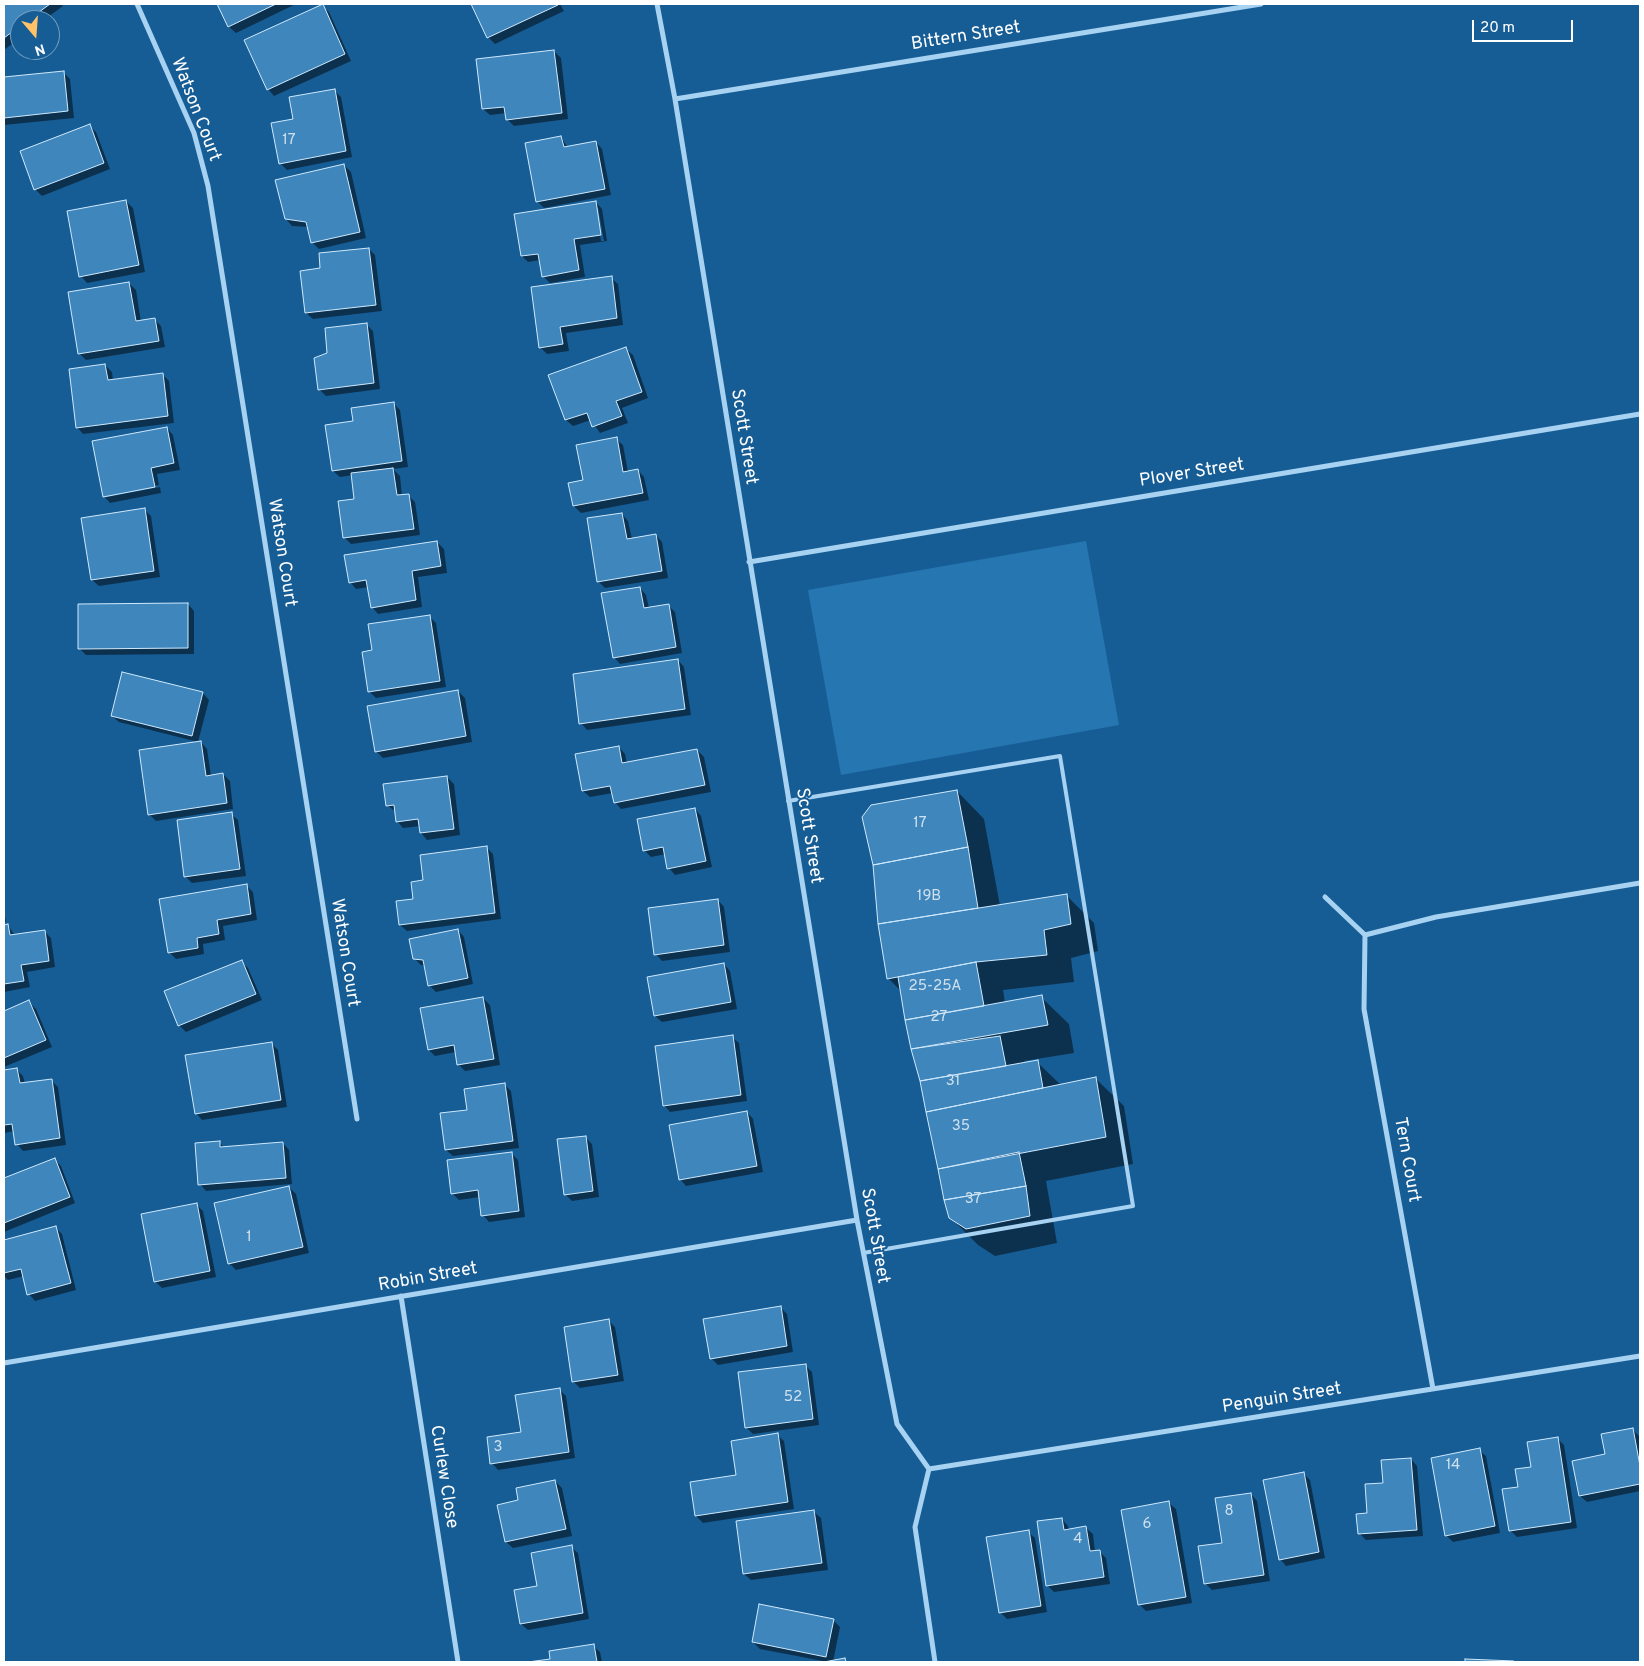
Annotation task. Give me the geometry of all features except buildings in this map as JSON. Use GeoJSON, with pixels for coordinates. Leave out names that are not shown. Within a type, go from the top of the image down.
{"type":"FeatureCollection","features":[{"type":"Feature","properties":{"kind":"street","name":"Watson Court"},"geometry":{"type":"LineString","coordinates":[[137,4],[194,133],[208,186],[357,1119]]}},
{"type":"Feature","properties":{"kind":"street","name":"Scott Street"},"geometry":{"type":"LineString","coordinates":[[657,4],[675,98],[749,562],[863,1253],[897,1424],[929,1469]]}},
{"type":"Feature","properties":{"kind":"street","name":"Bittern Street"},"geometry":{"type":"LineString","coordinates":[[675,98],[1261,4]]}},
{"type":"Feature","properties":{"kind":"street","name":"Plover Street"},"geometry":{"type":"LineString","coordinates":[[749,562],[1640,414]]}},
{"type":"Feature","properties":{"kind":"street"},"geometry":{"type":"LineString","coordinates":[[1325,898],[1366,935],[1436,916],[1640,883]]}},
{"type":"Feature","properties":{"kind":"street","name":"Tern Court"},"geometry":{"type":"LineString","coordinates":[[1366,935],[1364,1009],[1433,1389]]}},
{"type":"Feature","properties":{"kind":"street","name":"Robin Street"},"geometry":{"type":"LineString","coordinates":[[4,1363],[857,1220]]}},
{"type":"Feature","properties":{"kind":"street","name":"Curlew Close"},"geometry":{"type":"LineString","coordinates":[[401,1296],[458,1662]]}},
{"type":"Feature","properties":{"kind":"street","name":"Penguin Street"},"geometry":{"type":"LineString","coordinates":[[929,1469],[1640,1356]]}},
{"type":"Feature","properties":{"kind":"street"},"geometry":{"type":"LineString","coordinates":[[929,1469],[914,1527],[935,1662]]}},
{"type":"Feature","properties":{"kind":"lane"},"geometry":{"type":"LineString","coordinates":[[788,801],[1060,756],[1062,766],[1133,1206],[863,1253]]}},
{"type":"Feature","properties":{"kind":"shaded area"},"geometry":{"type":"Polygon","coordinates":[[[1086,541],[1119,725],[841,775],[808,590],[1086,541]]]}}]}
